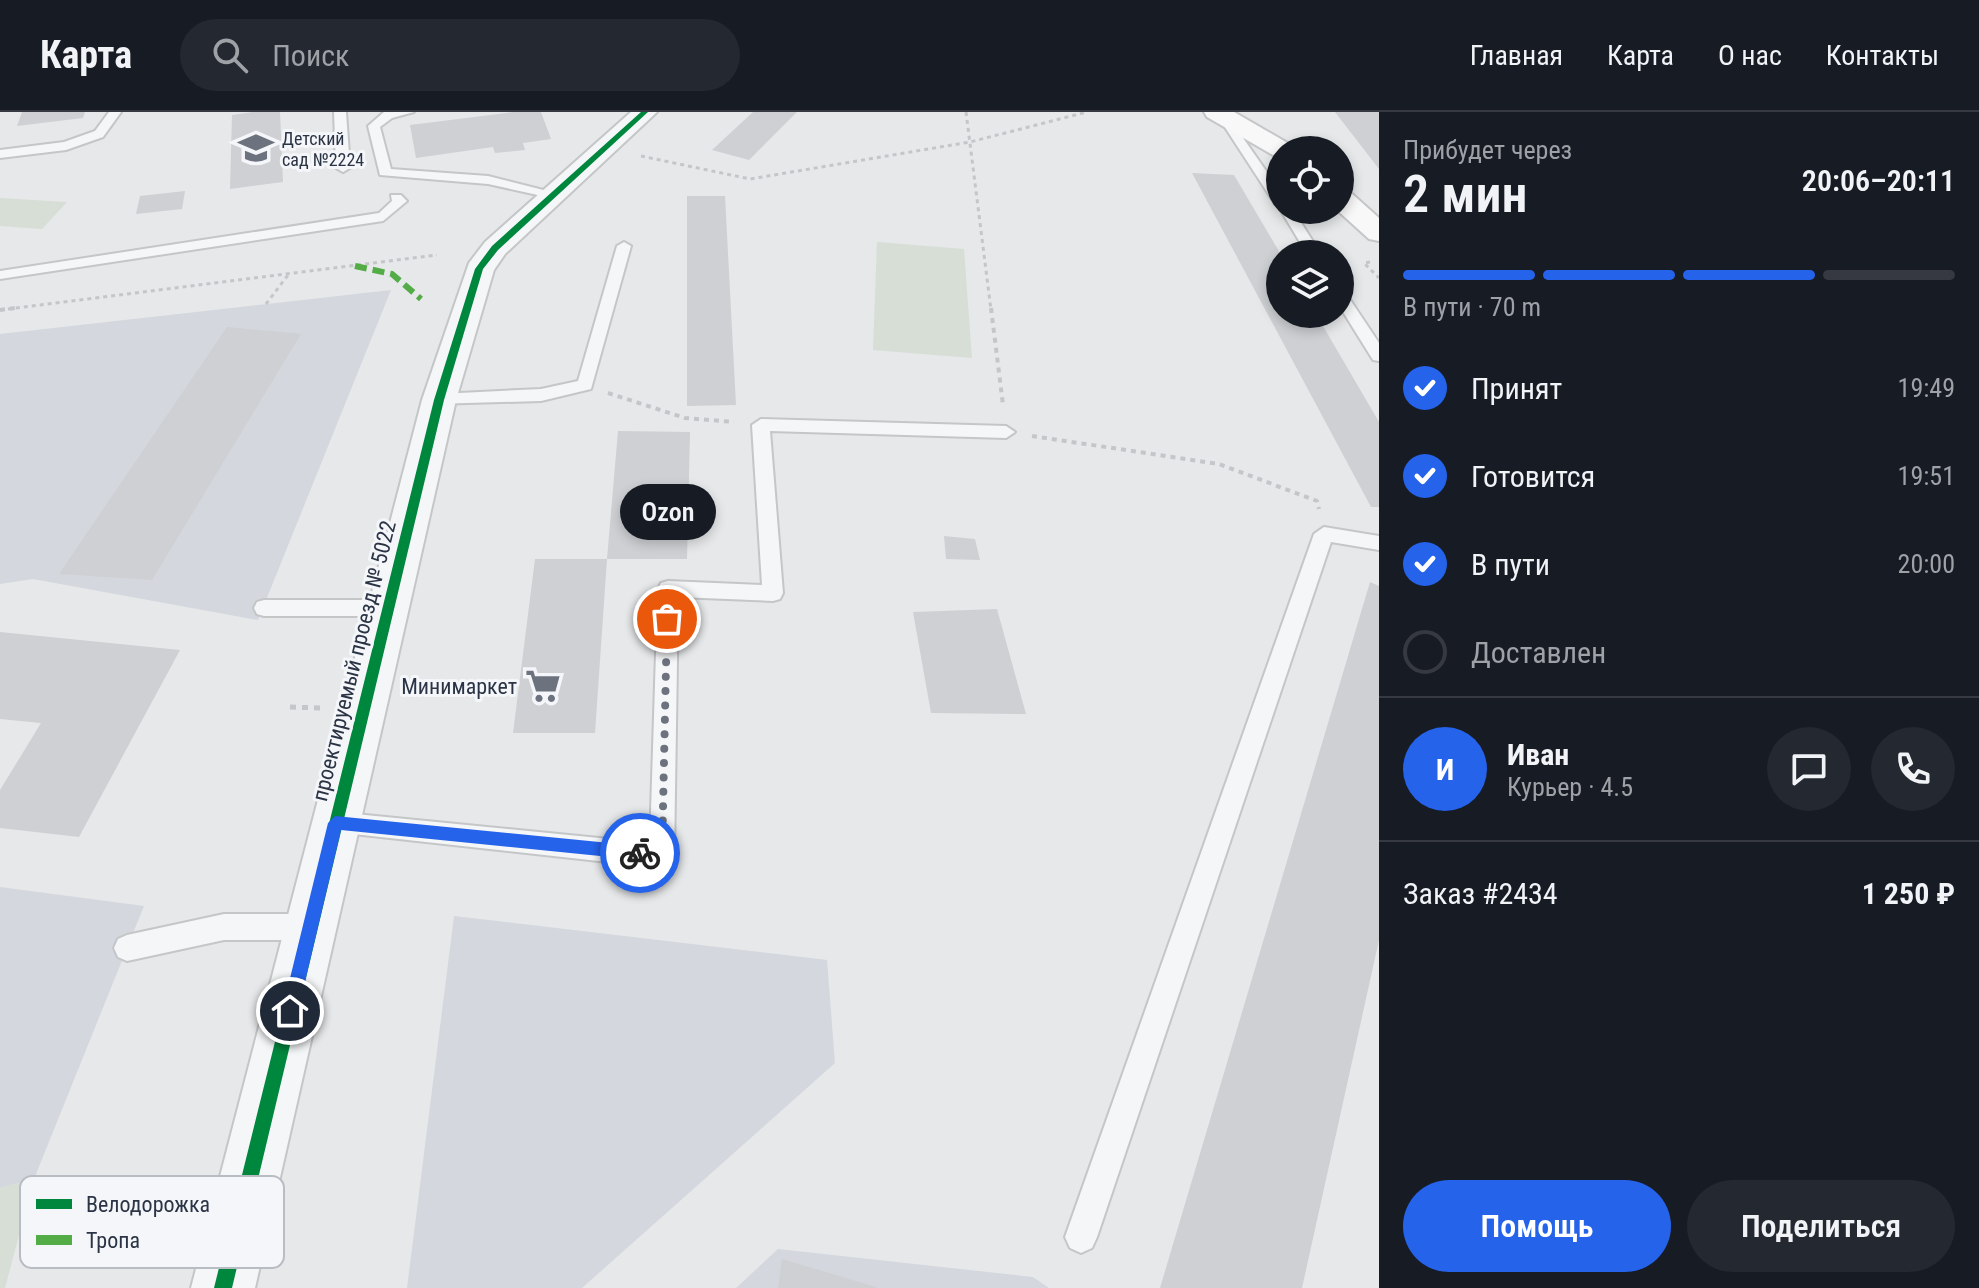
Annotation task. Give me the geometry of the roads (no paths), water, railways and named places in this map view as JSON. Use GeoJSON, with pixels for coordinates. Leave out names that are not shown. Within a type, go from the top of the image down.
{"type":"FeatureCollection","features":[{"type":"Feature","properties":{"kind":"main road"},"geometry":{"type":"LineString","coordinates":[[1218,113],[1266,141]]}},
{"type":"Feature","properties":{"kind":"main road"},"geometry":{"type":"LineString","coordinates":[[1354,211],[1379,233]]}},
{"type":"Feature","properties":{"kind":"street","name":"проектируемый проезд № 5022"},"geometry":{"type":"LineString","coordinates":[[250,1176],[439,400],[480,267],[495,248],[645,112]]}},
{"type":"Feature","properties":{"kind":"street","name":"проектируемый проезд № 5022"},"geometry":{"type":"LineString","coordinates":[[223,1288],[228,1268]]}},
{"type":"Feature","properties":{"kind":"lane"},"geometry":{"type":"LineString","coordinates":[[0,154],[66,146],[99,134],[115,112]]}},
{"type":"Feature","properties":{"kind":"lane"},"geometry":{"type":"LineString","coordinates":[[340,112],[385,172],[488,180],[556,195]]}},
{"type":"Feature","properties":{"kind":"lane"},"geometry":{"type":"LineString","coordinates":[[343,168],[358,132],[374,126],[388,115],[408,112]]}},
{"type":"Feature","properties":{"kind":"lane"},"geometry":{"type":"LineString","coordinates":[[1218,113],[1266,181]]}},
{"type":"Feature","properties":{"kind":"lane"},"geometry":{"type":"LineString","coordinates":[[0,275],[383,217],[400,201],[396,198]]}},
{"type":"Feature","properties":{"kind":"lane"},"geometry":{"type":"LineString","coordinates":[[439,400],[541,395],[585,385],[624,246]]}},
{"type":"Feature","properties":{"kind":"lane"},"geometry":{"type":"LineString","coordinates":[[1354,317],[1379,356]]}},
{"type":"Feature","properties":{"kind":"lane"},"geometry":{"type":"LineString","coordinates":[[335,823],[662,856],[668,589],[773,593],[761,425],[1006,432]]}},
{"type":"Feature","properties":{"kind":"lane"},"geometry":{"type":"LineString","coordinates":[[1081,1237],[1324,534],[1379,543]]}},
{"type":"Feature","properties":{"kind":"lane"},"geometry":{"type":"LineString","coordinates":[[264,608],[388,608]]}},
{"type":"Feature","properties":{"kind":"lane"},"geometry":{"type":"LineString","coordinates":[[127,948],[224,927],[310,927]]}},
{"type":"Feature","properties":{"kind":"place","name":"Детский сад №2224"},"geometry":{"type":"Point","coordinates":[256,148]}},
{"type":"Feature","properties":{"kind":"place","name":"Ozon"},"geometry":{"type":"Point","coordinates":[667,619]}},
{"type":"Feature","properties":{"kind":"place","name":"Минимаркет"},"geometry":{"type":"Point","coordinates":[543,686]}}]}
